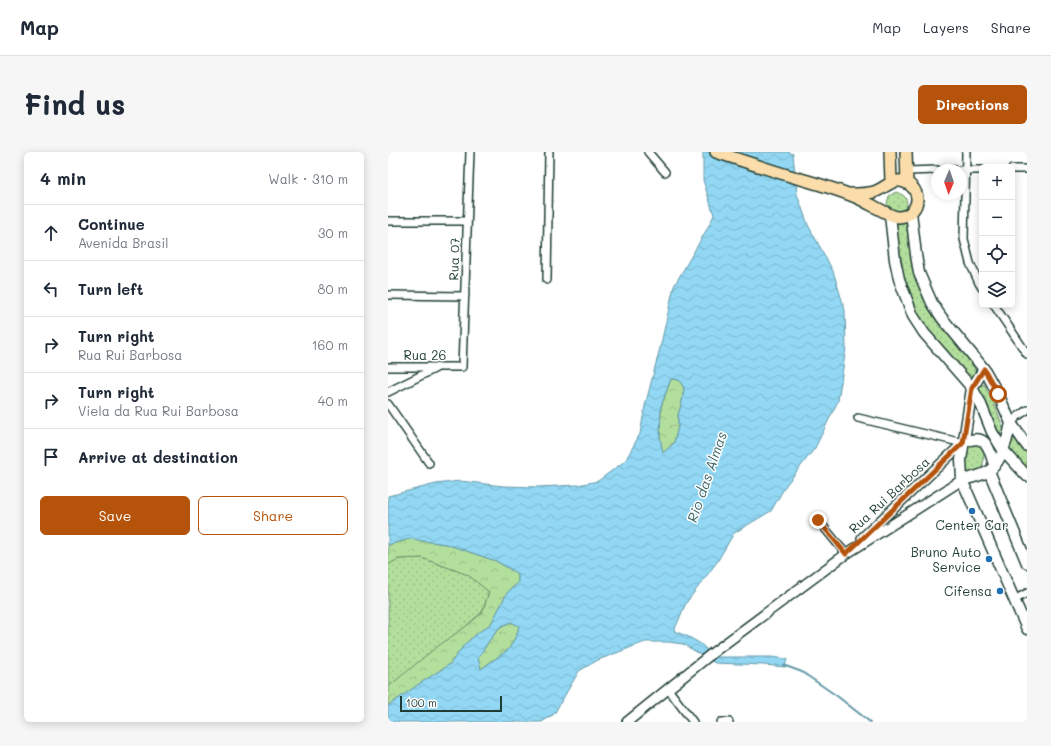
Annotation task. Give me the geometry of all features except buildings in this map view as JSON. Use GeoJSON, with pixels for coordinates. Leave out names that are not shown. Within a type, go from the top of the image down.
{"type":"FeatureCollection","features":[{"type":"Feature","properties":{"kind":"main road"},"geometry":{"type":"LineString","coordinates":[[716,152],[760,167],[848,193],[898,217],[905,216],[911,212],[915,207],[917,200],[913,187],[899,180],[875,191],[863,194],[848,193]]}},
{"type":"Feature","properties":{"kind":"main road"},"geometry":{"type":"LineString","coordinates":[[890,152],[889,184],[882,191],[880,198],[881,205],[888,213],[899,279],[913,316],[924,333],[972,388],[980,402],[992,432],[1003,450],[1027,476]]}},
{"type":"Feature","properties":{"kind":"main road"},"geometry":{"type":"LineString","coordinates":[[906,152],[907,183]]}},
{"type":"Feature","properties":{"kind":"main road"},"geometry":{"type":"LineString","coordinates":[[911,212],[916,255],[920,273],[932,303],[942,318],[984,369],[998,394],[1011,423],[1027,446]]}},
{"type":"Feature","properties":{"kind":"main road"},"geometry":{"type":"LineString","coordinates":[[984,369],[972,388],[961,460],[962,480],[1027,629]]}},
{"type":"Feature","properties":{"kind":"main road"},"geometry":{"type":"LineString","coordinates":[[962,480],[975,477],[992,468],[1003,450],[1011,423]]}},
{"type":"Feature","properties":{"kind":"main road"},"geometry":{"type":"LineString","coordinates":[[963,443],[972,440],[980,440],[985,442],[989,448],[992,468],[1027,562]]}},
{"type":"Feature","properties":{"kind":"street","name":"Rua 07"},"geometry":{"type":"LineString","coordinates":[[462,367],[470,152]]}},
{"type":"Feature","properties":{"kind":"street"},"geometry":{"type":"LineString","coordinates":[[547,280],[548,152]]}},
{"type":"Feature","properties":{"kind":"street"},"geometry":{"type":"LineString","coordinates":[[648,152],[665,172]]}},
{"type":"Feature","properties":{"kind":"street"},"geometry":{"type":"LineString","coordinates":[[966,152],[966,164]]}},
{"type":"Feature","properties":{"kind":"street"},"geometry":{"type":"LineString","coordinates":[[1015,169],[1027,169]]}},
{"type":"Feature","properties":{"kind":"street"},"geometry":{"type":"LineString","coordinates":[[907,171],[931,170]]}},
{"type":"Feature","properties":{"kind":"street"},"geometry":{"type":"LineString","coordinates":[[967,170],[979,170]]}},
{"type":"Feature","properties":{"kind":"street"},"geometry":{"type":"LineString","coordinates":[[965,200],[964,239],[970,263],[979,283]]}},
{"type":"Feature","properties":{"kind":"street"},"geometry":{"type":"LineString","coordinates":[[388,221],[467,221]]}},
{"type":"Feature","properties":{"kind":"street"},"geometry":{"type":"LineString","coordinates":[[388,296],[465,296]]}},
{"type":"Feature","properties":{"kind":"street"},"geometry":{"type":"LineString","coordinates":[[996,308],[1027,354]]}},
{"type":"Feature","properties":{"kind":"street","name":"Rua 26"},"geometry":{"type":"LineString","coordinates":[[388,367],[462,367]]}},
{"type":"Feature","properties":{"kind":"street"},"geometry":{"type":"LineString","coordinates":[[388,392],[438,367]]}},
{"type":"Feature","properties":{"kind":"street"},"geometry":{"type":"LineString","coordinates":[[388,404],[429,463]]}},
{"type":"Feature","properties":{"kind":"street"},"geometry":{"type":"LineString","coordinates":[[1011,423],[1027,410]]}},
{"type":"Feature","properties":{"kind":"street"},"geometry":{"type":"LineString","coordinates":[[858,418],[963,443]]}},
{"type":"Feature","properties":{"kind":"street","name":"Rua Rui Barbosa"},"geometry":{"type":"LineString","coordinates":[[846,554],[963,443]]}},
{"type":"Feature","properties":{"kind":"street","name":"Rua Rui Barbosa"},"geometry":{"type":"LineString","coordinates":[[846,554],[962,480]]}},
{"type":"Feature","properties":{"kind":"street"},"geometry":{"type":"LineString","coordinates":[[627,722],[715,651],[846,554],[818,520]]}},
{"type":"Feature","properties":{"kind":"street"},"geometry":{"type":"LineString","coordinates":[[1014,600],[1027,593]]}},
{"type":"Feature","properties":{"kind":"street"},"geometry":{"type":"LineString","coordinates":[[668,689],[693,722]]}},
{"type":"Feature","properties":{"kind":"street"},"geometry":{"type":"LineString","coordinates":[[722,722],[729,722]]}},
{"type":"Feature","properties":{"kind":"green space"},"geometry":{"type":"Polygon","coordinates":[[[896,192],[904,196],[907,201],[907,208],[905,210],[897,212],[890,210],[887,203],[889,196],[896,192]]]}},
{"type":"Feature","properties":{"kind":"green space"},"geometry":{"type":"Polygon","coordinates":[[[908,222],[908,239],[915,277],[923,298],[935,319],[957,344],[977,372],[967,379],[923,328],[915,313],[901,274],[896,224],[908,222]]]}},
{"type":"Feature","properties":{"kind":"green space"},"geometry":{"type":"Polygon","coordinates":[[[671,379],[679,380],[684,388],[674,443],[662,454],[660,437],[661,407],[671,379]]]}},
{"type":"Feature","properties":{"kind":"green space"},"geometry":{"type":"Polygon","coordinates":[[[984,384],[1003,427],[998,437],[975,390],[984,384]]]}},
{"type":"Feature","properties":{"kind":"green space"},"geometry":{"type":"Polygon","coordinates":[[[1011,430],[1027,451],[1027,472],[1005,449],[1011,430]]]}},
{"type":"Feature","properties":{"kind":"green space"},"geometry":{"type":"Polygon","coordinates":[[[978,440],[985,446],[982,473],[970,475],[964,473],[968,443],[978,440]]]}},
{"type":"Feature","properties":{"kind":"green space"},"geometry":{"type":"Polygon","coordinates":[[[409,539],[446,544],[496,561],[518,574],[518,583],[507,593],[491,624],[465,644],[450,664],[388,706],[388,687],[434,649],[482,613],[489,592],[468,575],[422,558],[398,559],[388,565],[388,545],[409,539]]]}},
{"type":"Feature","properties":{"kind":"green space"},"geometry":{"type":"Polygon","coordinates":[[[422,558],[469,575],[489,592],[482,612],[388,687],[388,565],[398,559],[422,558]]]}},
{"type":"Feature","properties":{"kind":"green space"},"geometry":{"type":"Polygon","coordinates":[[[511,622],[519,626],[517,634],[509,649],[481,669],[478,658],[500,627],[511,622]]]}},
{"type":"Feature","properties":{"kind":"water","name":"Rio das Almas"},"geometry":{"type":"Polygon","coordinates":[[[703,152],[788,152],[793,154],[797,194],[808,225],[833,271],[845,310],[846,348],[838,401],[815,448],[786,485],[771,511],[734,533],[717,562],[686,603],[674,631],[701,644],[718,657],[771,657],[787,659],[785,667],[715,663],[683,644],[668,642],[645,642],[598,660],[579,671],[554,714],[542,722],[388,722],[388,706],[450,664],[465,644],[491,624],[507,593],[518,583],[518,574],[496,561],[446,544],[409,539],[388,545],[388,496],[436,484],[460,481],[503,486],[538,487],[578,485],[598,481],[625,461],[640,434],[645,406],[674,286],[714,215],[703,180],[703,152]],[[671,379],[661,406],[660,437],[663,453],[674,443],[684,388],[679,380],[671,379]],[[511,622],[500,627],[478,658],[481,669],[509,649],[517,634],[519,626],[511,622]]]}},
{"type":"Feature","properties":{"kind":"waterway"},"geometry":{"type":"LineString","coordinates":[[783,665],[802,672],[837,696],[870,722]]}},
{"type":"Feature","properties":{"kind":"place","name":"Center Car"},"geometry":{"type":"Point","coordinates":[972,511]}},
{"type":"Feature","properties":{"kind":"place","name":"Bruno Auto Service"},"geometry":{"type":"Point","coordinates":[989,559]}},
{"type":"Feature","properties":{"kind":"place","name":"Cifensa"},"geometry":{"type":"Point","coordinates":[1000,591]}},
{"type":"Feature","properties":{"kind":"route"},"geometry":{"type":"LineString","coordinates":[[818,520],[846,554],[963,443],[972,388],[984,369],[998,394]]}}]}
